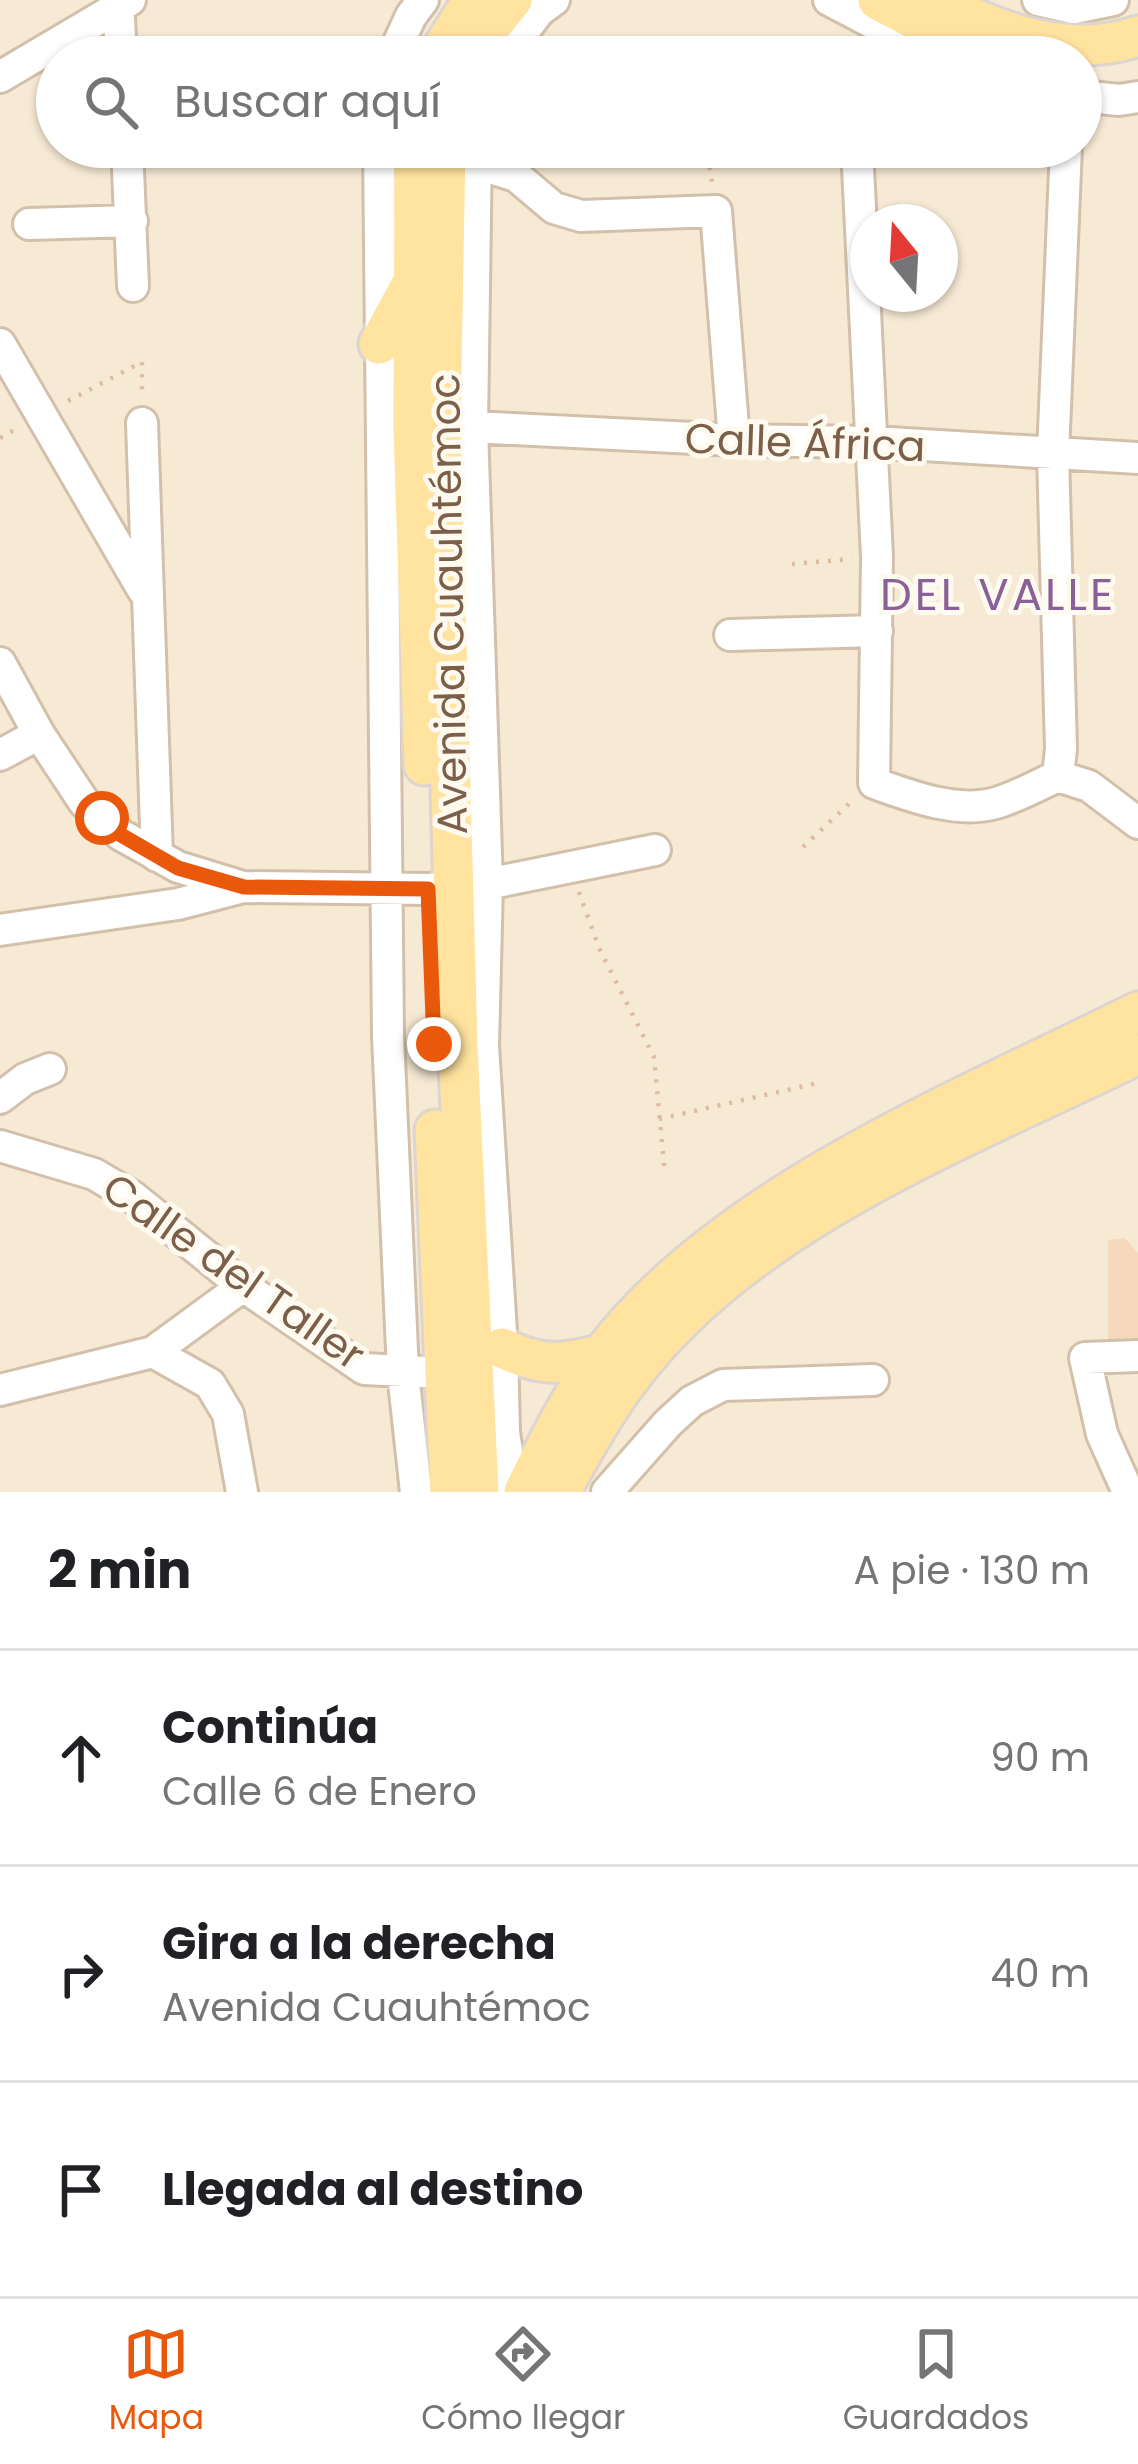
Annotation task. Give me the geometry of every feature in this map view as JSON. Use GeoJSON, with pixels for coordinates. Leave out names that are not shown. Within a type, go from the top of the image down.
{"type":"FeatureCollection","features":[{"type":"Feature","properties":{"kind":"main road"},"geometry":{"type":"LineString","coordinates":[[450,36],[473,0]]}},
{"type":"Feature","properties":{"kind":"main road"},"geometry":{"type":"LineString","coordinates":[[483,36],[512,0]]}},
{"type":"Feature","properties":{"kind":"main road"},"geometry":{"type":"LineString","coordinates":[[935,0],[1021,36]]}},
{"type":"Feature","properties":{"kind":"main road"},"geometry":{"type":"LineString","coordinates":[[1102,44],[1138,36]]}},
{"type":"Feature","properties":{"kind":"main road"},"geometry":{"type":"LineString","coordinates":[[1102,66],[1138,62]]}},
{"type":"Feature","properties":{"kind":"main road","name":"Avenida Cuauhtémoc"},"geometry":{"type":"LineString","coordinates":[[414,168],[412,429],[440,887],[458,1374],[450,1492]]}},
{"type":"Feature","properties":{"kind":"main road","name":"Avenida Cuauhtémoc"},"geometry":{"type":"LineString","coordinates":[[440,887],[441,426],[464,168]]}},
{"type":"Feature","properties":{"kind":"main road"},"geometry":{"type":"LineString","coordinates":[[379,344],[414,280]]}},
{"type":"Feature","properties":{"kind":"main road"},"geometry":{"type":"LineString","coordinates":[[524,1492],[557,1423],[603,1354],[667,1286],[735,1230],[875,1144],[1138,1012]]}},
{"type":"Feature","properties":{"kind":"main road"},"geometry":{"type":"LineString","coordinates":[[560,1492],[633,1373],[691,1311],[753,1257],[819,1214],[1138,1054]]}},
{"type":"Feature","properties":{"kind":"main road"},"geometry":{"type":"LineString","coordinates":[[502,1348],[527,1360],[563,1365],[603,1354]]}},
{"type":"Feature","properties":{"kind":"main road","name":"Avenida Cuauhtémoc"},"geometry":{"type":"LineString","coordinates":[[458,1374],[479,1492]]}},
{"type":"Feature","properties":{"kind":"street"},"geometry":{"type":"LineString","coordinates":[[520,36],[554,0]]}},
{"type":"Feature","properties":{"kind":"street"},"geometry":{"type":"LineString","coordinates":[[830,0],[880,30]]}},
{"type":"Feature","properties":{"kind":"street"},"geometry":{"type":"LineString","coordinates":[[1038,0],[1074,8],[1113,0]]}},
{"type":"Feature","properties":{"kind":"street"},"geometry":{"type":"LineString","coordinates":[[122,2],[122,36]]}},
{"type":"Feature","properties":{"kind":"street"},"geometry":{"type":"LineString","coordinates":[[67,36],[122,2]]}},
{"type":"Feature","properties":{"kind":"street"},"geometry":{"type":"LineString","coordinates":[[400,36],[412,5]]}},
{"type":"Feature","properties":{"kind":"street"},"geometry":{"type":"LineString","coordinates":[[0,77],[36,55]]}},
{"type":"Feature","properties":{"kind":"street"},"geometry":{"type":"LineString","coordinates":[[1102,98],[1138,98]]}},
{"type":"Feature","properties":{"kind":"street"},"geometry":{"type":"LineString","coordinates":[[128,168],[133,286]]}},
{"type":"Feature","properties":{"kind":"street"},"geometry":{"type":"LineString","coordinates":[[379,168],[379,344],[440,887],[483,1046],[504,1432],[513,1492]]}},
{"type":"Feature","properties":{"kind":"street"},"geometry":{"type":"LineString","coordinates":[[416,1492],[403,1373],[388,1036],[440,887],[472,427],[465,168]]}},
{"type":"Feature","properties":{"kind":"street"},"geometry":{"type":"LineString","coordinates":[[499,168],[554,208],[581,216],[716,211],[734,440]]}},
{"type":"Feature","properties":{"kind":"street"},"geometry":{"type":"LineString","coordinates":[[857,168],[877,557],[874,783],[916,798],[992,804],[1058,776],[1089,786],[1138,823]]}},
{"type":"Feature","properties":{"kind":"street"},"geometry":{"type":"LineString","coordinates":[[1058,776],[1054,454],[1065,168]]}},
{"type":"Feature","properties":{"kind":"street"},"geometry":{"type":"LineString","coordinates":[[29,224],[131,221]]}},
{"type":"Feature","properties":{"kind":"street"},"geometry":{"type":"LineString","coordinates":[[0,344],[146,595]]}},
{"type":"Feature","properties":{"kind":"street"},"geometry":{"type":"LineString","coordinates":[[142,423],[157,856]]}},
{"type":"Feature","properties":{"kind":"street","name":"Calle África"},"geometry":{"type":"LineString","coordinates":[[472,427],[873,442],[1138,458]]}},
{"type":"Feature","properties":{"kind":"street"},"geometry":{"type":"LineString","coordinates":[[730,635],[877,631]]}},
{"type":"Feature","properties":{"kind":"street"},"geometry":{"type":"LineString","coordinates":[[0,663],[84,802],[121,835],[178,868],[244,887]]}},
{"type":"Feature","properties":{"kind":"street"},"geometry":{"type":"LineString","coordinates":[[0,754],[39,734]]}},
{"type":"Feature","properties":{"kind":"street"},"geometry":{"type":"LineString","coordinates":[[0,930],[178,904],[244,887],[440,887],[571,869],[655,850]]}},
{"type":"Feature","properties":{"kind":"street"},"geometry":{"type":"LineString","coordinates":[[0,1098],[25,1079],[50,1069]]}},
{"type":"Feature","properties":{"kind":"street","name":"Calle del Taller"},"geometry":{"type":"LineString","coordinates":[[0,1146],[94,1174],[133,1197],[243,1286],[364,1369],[458,1374]]}},
{"type":"Feature","properties":{"kind":"street"},"geometry":{"type":"LineString","coordinates":[[0,1390],[154,1352],[243,1286]]}},
{"type":"Feature","properties":{"kind":"street"},"geometry":{"type":"LineString","coordinates":[[154,1352],[210,1384],[228,1414],[242,1492]]}},
{"type":"Feature","properties":{"kind":"street"},"geometry":{"type":"LineString","coordinates":[[1128,1492],[1102,1434],[1085,1358],[1138,1356]]}},
{"type":"Feature","properties":{"kind":"street"},"geometry":{"type":"LineString","coordinates":[[607,1492],[668,1423],[692,1401],[723,1385],[873,1380]]}},
{"type":"Feature","properties":{"kind":"path"},"geometry":{"type":"LineString","coordinates":[[41,415],[142,362]]}},
{"type":"Feature","properties":{"kind":"path"},"geometry":{"type":"LineString","coordinates":[[792,564],[877,557]]}},
{"type":"Feature","properties":{"kind":"path"},"geometry":{"type":"LineString","coordinates":[[803,847],[874,783]]}},
{"type":"Feature","properties":{"kind":"path"},"geometry":{"type":"LineString","coordinates":[[571,869],[599,948],[654,1057],[665,1175]]}},
{"type":"Feature","properties":{"kind":"path"},"geometry":{"type":"LineString","coordinates":[[659,1119],[818,1083]]}},
{"type":"Feature","properties":{"kind":"shaded area"},"geometry":{"type":"Polygon","coordinates":[[[0,0],[1138,0],[1138,1492],[0,1492],[0,0]]]}},
{"type":"Feature","properties":{"kind":"building"},"geometry":{"type":"Polygon","coordinates":[[[1125,1238],[1138,1253],[1138,1354],[1108,1354],[1108,1240],[1125,1238]]]}},
{"type":"Feature","properties":{"kind":"district","name":"DEL VALLE"},"geometry":{"type":"Point","coordinates":[998,594]}},
{"type":"Feature","properties":{"kind":"route"},"geometry":{"type":"LineString","coordinates":[[102,818],[121,835],[178,868],[244,887],[428,889],[434,1044]]}}]}
